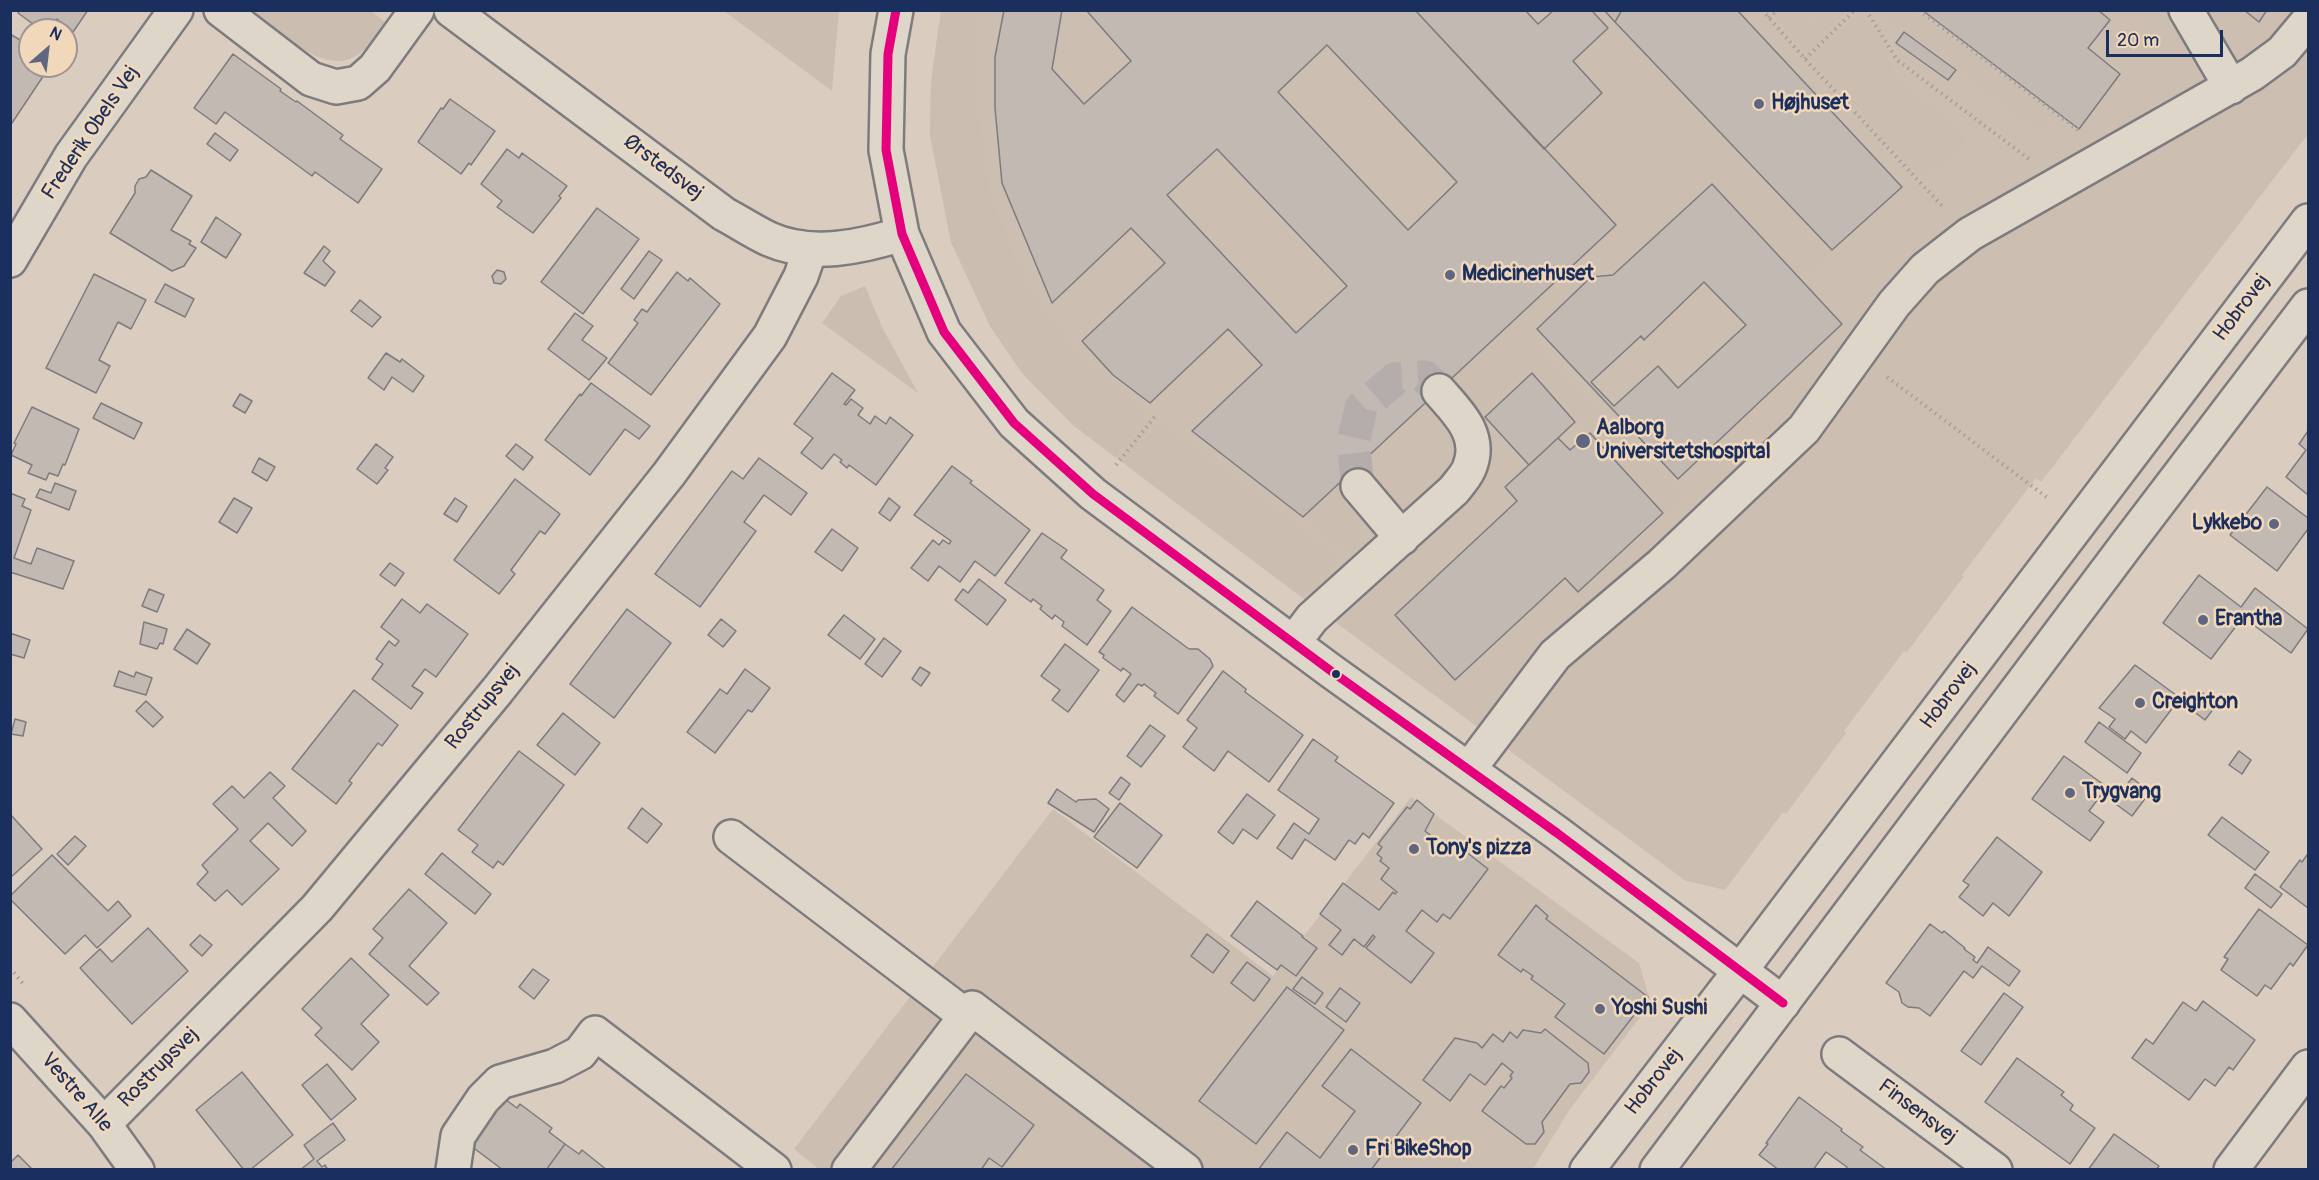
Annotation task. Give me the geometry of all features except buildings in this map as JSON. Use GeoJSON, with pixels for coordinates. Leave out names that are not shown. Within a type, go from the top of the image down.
{"type":"FeatureCollection","features":[{"type":"Feature","properties":{"kind":"street","name":"Frederik Obels Vej"},"geometry":{"type":"LineString","coordinates":[[10,260],[71,156],[176,10]]}},
{"type":"Feature","properties":{"kind":"street"},"geometry":{"type":"LineString","coordinates":[[221,10],[311,79],[336,87],[357,82],[375,68],[417,10]]}},
{"type":"Feature","properties":{"kind":"street","name":"Ørstedsvej"},"geometry":{"type":"LineString","coordinates":[[451,10],[724,214],[771,240],[810,250],[871,244],[902,234]]}},
{"type":"Feature","properties":{"kind":"street"},"geometry":{"type":"LineString","coordinates":[[896,10],[888,54],[886,150],[902,234],[944,332],[1014,423],[1093,494],[1783,1003]]}},
{"type":"Feature","properties":{"kind":"street"},"geometry":{"type":"LineString","coordinates":[[2186,10],[2231,87]]}},
{"type":"Feature","properties":{"kind":"street"},"geometry":{"type":"LineString","coordinates":[[1468,769],[1555,655],[1662,564],[1804,429],[1894,304],[1925,269],[1970,234],[2231,87],[2282,52],[2308,21]]}},
{"type":"Feature","properties":{"kind":"street","name":"Hobrovej"},"geometry":{"type":"LineString","coordinates":[[1587,1170],[2308,221]]}},
{"type":"Feature","properties":{"kind":"street","name":"Rostrupsvej"},"geometry":{"type":"LineString","coordinates":[[104,1124],[317,908],[498,691],[669,474],[770,336],[801,276],[810,250]]}},
{"type":"Feature","properties":{"kind":"street"},"geometry":{"type":"LineString","coordinates":[[1657,1170],[2308,306]]}},
{"type":"Feature","properties":{"kind":"street"},"geometry":{"type":"LineString","coordinates":[[1293,643],[1312,618],[1454,490],[1470,467],[1473,449],[1468,425],[1439,391]]}},
{"type":"Feature","properties":{"kind":"street"},"geometry":{"type":"LineString","coordinates":[[1358,486],[1401,538]]}},
{"type":"Feature","properties":{"kind":"street"},"geometry":{"type":"LineString","coordinates":[[731,837],[966,1016]]}},
{"type":"Feature","properties":{"kind":"street"},"geometry":{"type":"LineString","coordinates":[[849,1170],[972,1008],[1185,1170]]}},
{"type":"Feature","properties":{"kind":"street","name":"Vestre Alle"},"geometry":{"type":"LineString","coordinates":[[10,1020],[104,1124],[137,1170]]}},
{"type":"Feature","properties":{"kind":"street"},"geometry":{"type":"LineString","coordinates":[[453,1170],[458,1136],[483,1099],[500,1082],[555,1066],[580,1053],[595,1033],[774,1170]]}},
{"type":"Feature","properties":{"kind":"street","name":"Finsensvej"},"geometry":{"type":"LineString","coordinates":[[1839,1054],[1995,1170]]}},
{"type":"Feature","properties":{"kind":"street"},"geometry":{"type":"LineString","coordinates":[[2231,1170],[2308,1067]]}},
{"type":"Feature","properties":{"kind":"path"},"geometry":{"type":"LineString","coordinates":[[1762,10],[1805,59],[1970,234]]}},
{"type":"Feature","properties":{"kind":"path"},"geometry":{"type":"LineString","coordinates":[[1769,18],[1777,10]]}},
{"type":"Feature","properties":{"kind":"path"},"geometry":{"type":"LineString","coordinates":[[1805,59],[1855,10]]}},
{"type":"Feature","properties":{"kind":"path"},"geometry":{"type":"LineString","coordinates":[[1866,10],[1897,60],[2061,183]]}},
{"type":"Feature","properties":{"kind":"path"},"geometry":{"type":"LineString","coordinates":[[1919,10],[2110,154]]}},
{"type":"Feature","properties":{"kind":"path"},"geometry":{"type":"LineString","coordinates":[[1858,354],[2049,499]]}},
{"type":"Feature","properties":{"kind":"path"},"geometry":{"type":"LineString","coordinates":[[1093,494],[1157,414]]}},
{"type":"Feature","properties":{"kind":"shaded area"},"geometry":{"type":"Polygon","coordinates":[[[253,11],[371,11],[387,23],[359,54],[341,61],[328,60],[300,48],[253,11]]]}},
{"type":"Feature","properties":{"kind":"shaded area"},"geometry":{"type":"Polygon","coordinates":[[[724,11],[839,11],[832,91],[724,11]]]}},
{"type":"Feature","properties":{"kind":"shaded area","name":"Aalborg Universitetshospital"},"geometry":{"type":"Polygon","coordinates":[[[941,11],[2308,11],[2308,134],[2041,482],[2036,478],[1907,652],[1904,651],[1844,731],[1846,733],[1786,814],[1783,812],[1725,890],[1686,881],[1073,425],[1022,373],[990,326],[951,242],[930,135],[931,81],[941,11]]]}},
{"type":"Feature","properties":{"kind":"shaded area"},"geometry":{"type":"Polygon","coordinates":[[[941,11],[975,11],[976,106],[989,193],[1026,288],[1070,348],[1148,415],[1115,457],[1073,425],[1022,373],[990,326],[951,242],[930,135],[931,81],[941,11]]]}},
{"type":"Feature","properties":{"kind":"shaded area"},"geometry":{"type":"Polygon","coordinates":[[[1604,11],[1832,250],[1802,279],[1712,184],[1613,275],[1589,250],[1544,149],[1602,93],[1573,61],[1608,28],[1593,12],[1604,11]]]}},
{"type":"Feature","properties":{"kind":"shaded area"},"geometry":{"type":"Polygon","coordinates":[[[1782,11],[1800,11],[1815,26],[1832,11],[1847,11],[1807,48],[1776,16],[1782,11]]]}},
{"type":"Feature","properties":{"kind":"shaded area"},"geometry":{"type":"Polygon","coordinates":[[[1880,11],[1915,11],[2054,115],[2042,131],[1880,11]]]}},
{"type":"Feature","properties":{"kind":"shaded area"},"geometry":{"type":"Polygon","coordinates":[[[1861,13],[1878,33],[1896,79],[1966,139],[1921,178],[1814,58],[1861,13]]]}},
{"type":"Feature","properties":{"kind":"shaded area"},"geometry":{"type":"Polygon","coordinates":[[[1577,261],[1591,277],[1528,338],[1679,498],[1665,510],[1532,369],[1481,413],[1454,378],[1577,261]]]}},
{"type":"Feature","properties":{"kind":"shaded area"},"geometry":{"type":"Polygon","coordinates":[[[865,286],[883,329],[918,393],[822,323],[841,296],[865,286]]]}},
{"type":"Feature","properties":{"kind":"shaded area"},"geometry":{"type":"Polygon","coordinates":[[[1158,423],[1337,558],[1300,596],[1126,465],[1158,423]]]}},
{"type":"Feature","properties":{"kind":"shaded area"},"geometry":{"type":"Polygon","coordinates":[[[1335,487],[1360,522],[1358,542],[1352,554],[1303,517],[1335,487]]]}},
{"type":"Feature","properties":{"kind":"shaded area"},"geometry":{"type":"Polygon","coordinates":[[[1411,797],[1639,963],[1651,1003],[1570,1109],[1533,1169],[820,1170],[794,1149],[1053,809],[1273,976],[1411,797]]]}},
{"type":"Feature","properties":{"kind":"tunnel"},"geometry":{"type":"LineString","coordinates":[[1358,486],[1353,442],[1361,408],[1395,379],[1425,377],[1439,391]]}},
{"type":"Feature","properties":{"kind":"transit line"},"geometry":{"type":"LineString","coordinates":[[896,10],[888,54],[886,150],[902,234],[944,332],[1014,423],[1093,494],[1331,671],[1557,833],[1783,1003]]}},
{"type":"Feature","properties":{"kind":"place","name":"Højhuset"},"geometry":{"type":"Point","coordinates":[1759,104]}},
{"type":"Feature","properties":{"kind":"place","name":"Medicinerhuset"},"geometry":{"type":"Point","coordinates":[1450,275]}},
{"type":"Feature","properties":{"kind":"place","name":"Aalborg Universitetshospital"},"geometry":{"type":"Point","coordinates":[1583,441]}},
{"type":"Feature","properties":{"kind":"place","name":"Lykkebo"},"geometry":{"type":"Point","coordinates":[2274,524]}},
{"type":"Feature","properties":{"kind":"place","name":"Erantha"},"geometry":{"type":"Point","coordinates":[2203,620]}},
{"type":"Feature","properties":{"kind":"place","name":"Creighton"},"geometry":{"type":"Point","coordinates":[2140,703]}},
{"type":"Feature","properties":{"kind":"place","name":"Trygvang"},"geometry":{"type":"Point","coordinates":[2070,793]}},
{"type":"Feature","properties":{"kind":"place","name":"Tony's pizza"},"geometry":{"type":"Point","coordinates":[1414,849]}},
{"type":"Feature","properties":{"kind":"place","name":"Yoshi Sushi"},"geometry":{"type":"Point","coordinates":[1600,1009]}},
{"type":"Feature","properties":{"kind":"place","name":"Fri BikeShop"},"geometry":{"type":"Point","coordinates":[1353,1150]}}]}
